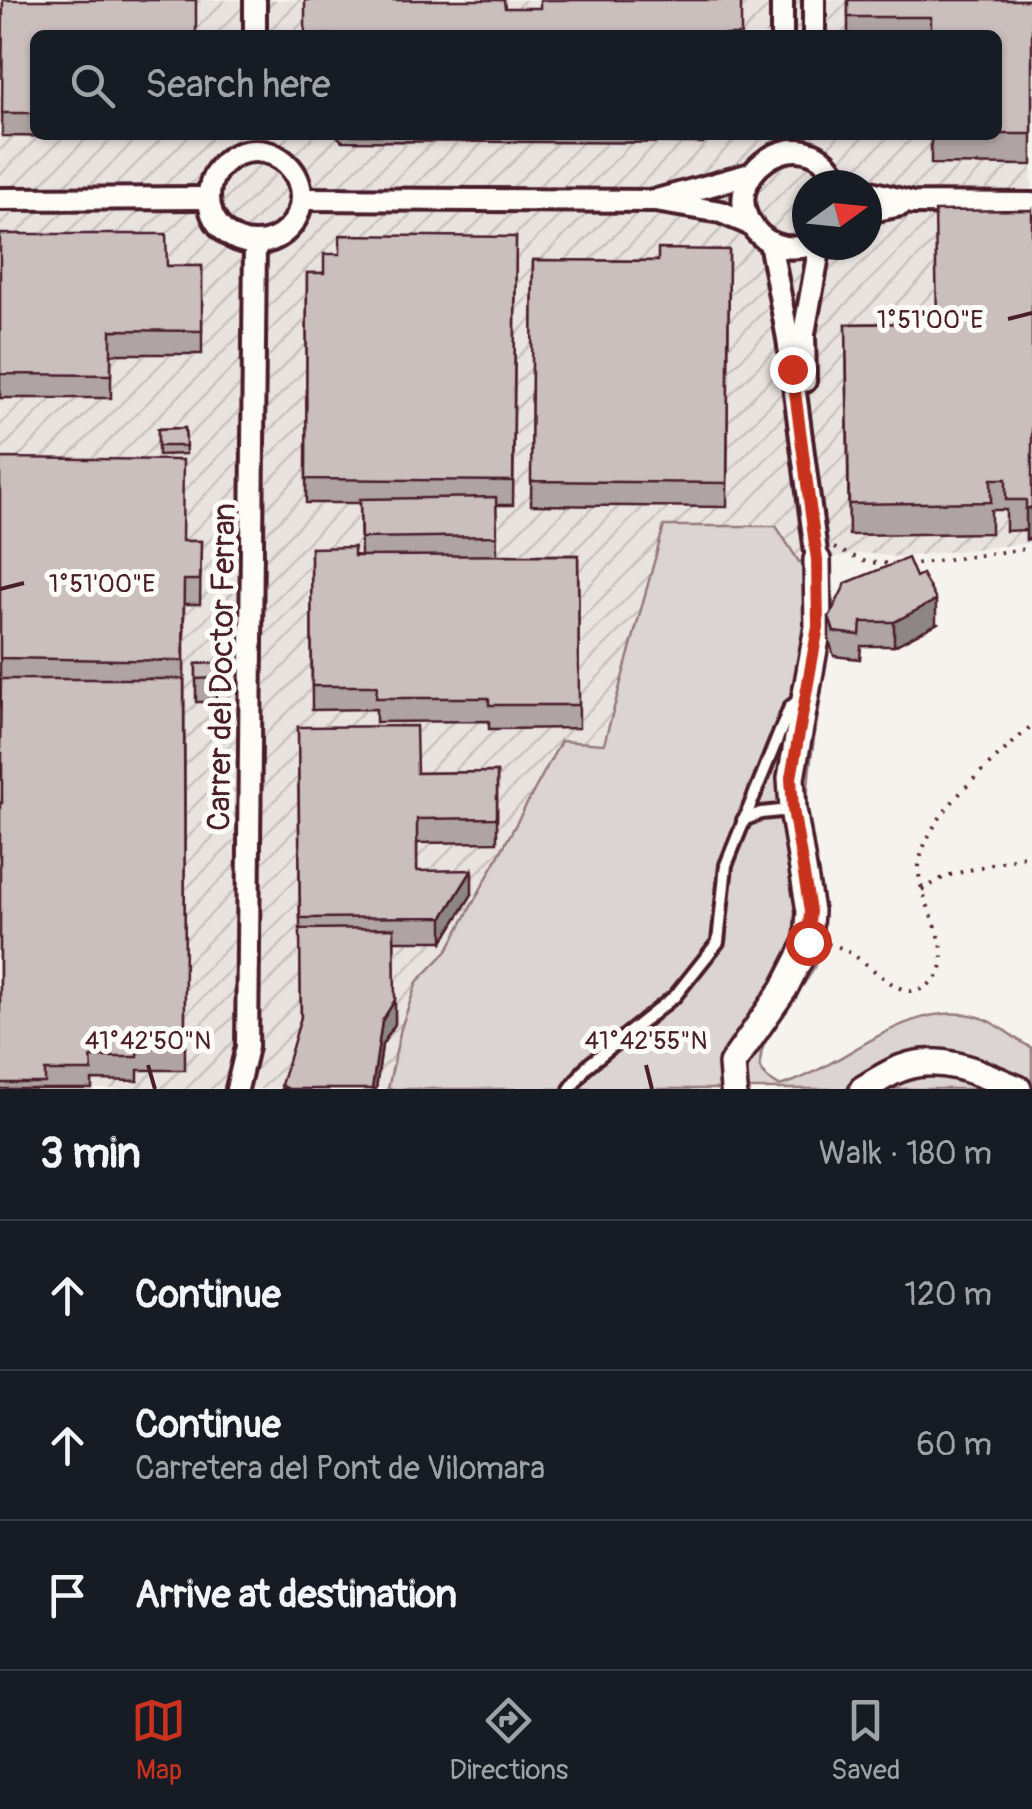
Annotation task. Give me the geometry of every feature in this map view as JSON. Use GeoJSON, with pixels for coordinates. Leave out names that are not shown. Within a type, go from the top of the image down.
{"type":"FeatureCollection","features":[{"type":"Feature","properties":{"kind":"street"},"geometry":{"type":"LineString","coordinates":[[255,0],[255,30]]}},
{"type":"Feature","properties":{"kind":"street"},"geometry":{"type":"LineString","coordinates":[[782,0],[782,30]]}},
{"type":"Feature","properties":{"kind":"street"},"geometry":{"type":"LineString","coordinates":[[814,0],[814,30]]}},
{"type":"Feature","properties":{"kind":"street"},"geometry":{"type":"LineString","coordinates":[[817,140],[818,158]]}},
{"type":"Feature","properties":{"kind":"street"},"geometry":{"type":"LineString","coordinates":[[255,143],[287,164],[297,178],[301,198],[298,216],[288,231],[255,244],[235,239],[222,229],[212,215],[209,198],[221,167],[255,143]]}},
{"type":"Feature","properties":{"kind":"street"},"geometry":{"type":"LineString","coordinates":[[752,225],[745,196],[751,174],[774,145],[818,158],[832,170]]}},
{"type":"Feature","properties":{"kind":"street"},"geometry":{"type":"LineString","coordinates":[[654,200],[751,174]]}},
{"type":"Feature","properties":{"kind":"street"},"geometry":{"type":"LineString","coordinates":[[882,195],[913,203]]}},
{"type":"Feature","properties":{"kind":"street"},"geometry":{"type":"LineString","coordinates":[[0,199],[209,198]]}},
{"type":"Feature","properties":{"kind":"street"},"geometry":{"type":"LineString","coordinates":[[301,198],[654,200],[721,212],[752,225],[770,242],[792,247]]}},
{"type":"Feature","properties":{"kind":"street"},"geometry":{"type":"LineString","coordinates":[[882,209],[913,203],[1032,204]]}},
{"type":"Feature","properties":{"kind":"street"},"geometry":{"type":"LineString","coordinates":[[734,1089],[732,1064],[784,989],[808,942],[810,911],[791,778],[818,627],[816,552],[770,242]]}},
{"type":"Feature","properties":{"kind":"street","name":"Carrer del Doctor Ferran"},"geometry":{"type":"LineString","coordinates":[[237,1089],[247,1048],[255,244]]}},
{"type":"Feature","properties":{"kind":"street"},"geometry":{"type":"LineString","coordinates":[[805,458],[804,334],[817,260]]}},
{"type":"Feature","properties":{"kind":"street"},"geometry":{"type":"LineString","coordinates":[[863,1089],[904,1067],[930,1063],[965,1066],[1018,1089]]}},
{"type":"Feature","properties":{"kind":"lane"},"geometry":{"type":"LineString","coordinates":[[570,1089],[588,1066],[675,996],[718,942],[726,865],[790,708],[806,693]]}},
{"type":"Feature","properties":{"kind":"lane"},"geometry":{"type":"LineString","coordinates":[[742,820],[793,809]]}},
{"type":"Feature","properties":{"kind":"path"},"geometry":{"type":"LineString","coordinates":[[816,552],[843,550],[866,562],[910,566],[1032,548]]}},
{"type":"Feature","properties":{"kind":"path"},"geometry":{"type":"LineString","coordinates":[[808,942],[840,946],[900,989],[912,992],[924,988],[941,971],[944,958],[922,890],[920,862],[925,838],[948,808],[1032,725]]}},
{"type":"Feature","properties":{"kind":"path"},"geometry":{"type":"LineString","coordinates":[[922,890],[946,876],[1032,854]]}},
{"type":"Feature","properties":{"kind":"shaded area"},"geometry":{"type":"Polygon","coordinates":[[[0,0],[1032,0],[1032,543],[898,557],[862,553],[799,562],[665,526],[603,744],[561,741],[447,951],[417,982],[401,1028],[388,1089],[0,1089],[0,0]]]}},
{"type":"Feature","properties":{"kind":"shaded area"},"geometry":{"type":"Polygon","coordinates":[[[664,526],[776,526],[799,562],[832,557],[825,665],[808,800],[823,914],[821,947],[808,979],[768,1035],[760,1068],[779,1086],[828,1065],[901,1025],[952,1013],[986,1019],[1032,1048],[1032,1089],[388,1089],[401,1028],[417,982],[447,951],[561,741],[604,744],[664,526]]]}},
{"type":"Feature","properties":{"kind":"building"},"geometry":{"type":"Polygon","coordinates":[[[3,0],[196,0],[196,30],[30,30],[30,113],[2,113],[3,0]]]}},
{"type":"Feature","properties":{"kind":"building"},"geometry":{"type":"Polygon","coordinates":[[[305,0],[504,0],[505,8],[540,8],[540,0],[741,0],[741,30],[305,30],[305,0]]]}},
{"type":"Feature","properties":{"kind":"building"},"geometry":{"type":"Polygon","coordinates":[[[848,0],[1032,0],[1032,134],[1002,134],[1002,30],[931,30],[931,17],[848,17],[848,0]]]}},
{"type":"Feature","properties":{"kind":"building"},"geometry":{"type":"Polygon","coordinates":[[[1032,210],[1032,507],[1026,509],[1026,500],[1006,500],[1006,479],[991,479],[991,502],[849,504],[846,324],[937,323],[935,211],[1032,210]]]}},
{"type":"Feature","properties":{"kind":"building"},"geometry":{"type":"Polygon","coordinates":[[[0,234],[166,234],[167,266],[202,266],[202,331],[111,330],[111,375],[0,374],[0,234]]]}},
{"type":"Feature","properties":{"kind":"building"},"geometry":{"type":"Polygon","coordinates":[[[340,235],[516,237],[513,481],[306,479],[307,273],[324,273],[324,254],[340,254],[340,235]]]}},
{"type":"Feature","properties":{"kind":"building"},"geometry":{"type":"Polygon","coordinates":[[[658,249],[729,250],[727,483],[531,481],[533,260],[658,261],[658,249]]]}},
{"type":"Feature","properties":{"kind":"building"},"geometry":{"type":"Polygon","coordinates":[[[185,428],[186,446],[158,446],[158,429],[185,428]]]}},
{"type":"Feature","properties":{"kind":"building"},"geometry":{"type":"Polygon","coordinates":[[[0,458],[183,460],[182,541],[201,541],[200,580],[184,580],[183,661],[0,658],[0,458]]]}},
{"type":"Feature","properties":{"kind":"building"},"geometry":{"type":"Polygon","coordinates":[[[496,497],[497,536],[361,538],[360,499],[496,497]]]}},
{"type":"Feature","properties":{"kind":"building"},"geometry":{"type":"Polygon","coordinates":[[[354,547],[354,556],[578,555],[579,705],[489,705],[489,698],[376,698],[377,686],[312,686],[311,548],[354,547]]]}},
{"type":"Feature","properties":{"kind":"building"},"geometry":{"type":"Polygon","coordinates":[[[908,558],[916,577],[922,574],[936,600],[894,622],[861,622],[860,635],[834,632],[829,617],[846,583],[908,558]]]}},
{"type":"Feature","properties":{"kind":"building"},"geometry":{"type":"Polygon","coordinates":[[[216,663],[216,678],[196,679],[196,664],[216,663]]]}},
{"type":"Feature","properties":{"kind":"building"},"geometry":{"type":"Polygon","coordinates":[[[1,679],[184,679],[185,1047],[138,1047],[138,1057],[91,1057],[92,1071],[45,1071],[45,1083],[0,1083],[1,679]]]}},
{"type":"Feature","properties":{"kind":"building"},"geometry":{"type":"Polygon","coordinates":[[[416,726],[417,773],[497,772],[497,818],[417,819],[417,871],[472,870],[443,917],[300,918],[298,727],[416,726]]]}},
{"type":"Feature","properties":{"kind":"building"},"geometry":{"type":"Polygon","coordinates":[[[394,928],[395,1000],[382,1021],[372,1089],[289,1089],[281,1085],[301,1017],[300,929],[394,928]]]}},
{"type":"Feature","properties":{"kind":"route"},"geometry":{"type":"LineString","coordinates":[[792,369],[817,560],[818,627],[791,778],[810,911],[808,942]]}}]}
